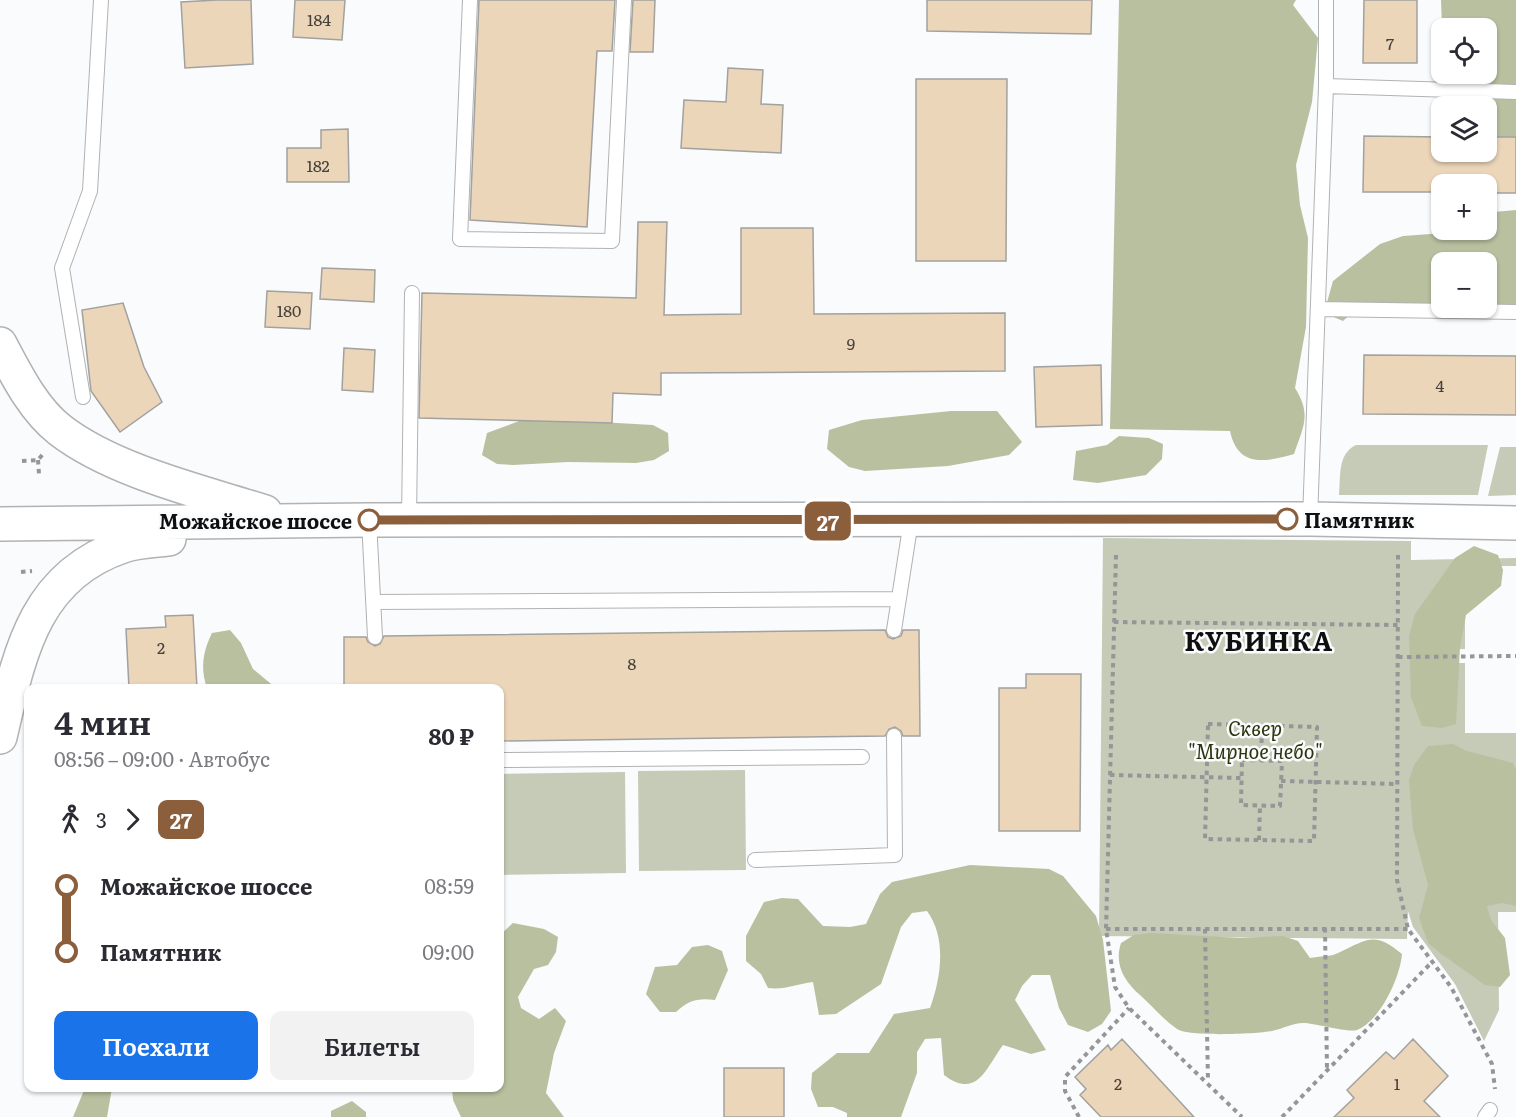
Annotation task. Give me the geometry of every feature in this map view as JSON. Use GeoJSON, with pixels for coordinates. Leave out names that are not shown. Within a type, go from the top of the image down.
{"type":"FeatureCollection","features":[{"type":"Feature","properties":{"kind":"street"},"geometry":{"type":"LineString","coordinates":[[0,344],[35,405],[59,430],[80,443],[158,478],[292,521]]}},
{"type":"Feature","properties":{"kind":"street"},"geometry":{"type":"LineString","coordinates":[[0,524],[369,520],[1310,519],[1516,523]]}},
{"type":"Feature","properties":{"kind":"street"},"geometry":{"type":"LineString","coordinates":[[0,737],[19,654],[56,589],[81,566],[124,546],[292,521]]}},
{"type":"Feature","properties":{"kind":"lane"},"geometry":{"type":"LineString","coordinates":[[83,397],[62,268],[90,191],[100,0]]}},
{"type":"Feature","properties":{"kind":"lane"},"geometry":{"type":"LineString","coordinates":[[470,0],[460,239],[612,241],[624,0]]}},
{"type":"Feature","properties":{"kind":"lane"},"geometry":{"type":"LineString","coordinates":[[1310,519],[1326,86],[1326,0]]}},
{"type":"Feature","properties":{"kind":"lane"},"geometry":{"type":"LineString","coordinates":[[1326,86],[1516,92]]}},
{"type":"Feature","properties":{"kind":"lane"},"geometry":{"type":"LineString","coordinates":[[410,520],[412,293]]}},
{"type":"Feature","properties":{"kind":"lane"},"geometry":{"type":"LineString","coordinates":[[1318,309],[1516,312]]}},
{"type":"Feature","properties":{"kind":"lane"},"geometry":{"type":"LineString","coordinates":[[369,520],[375,637]]}},
{"type":"Feature","properties":{"kind":"lane"},"geometry":{"type":"LineString","coordinates":[[894,630],[898,598],[908,554],[911,521]]}},
{"type":"Feature","properties":{"kind":"lane"},"geometry":{"type":"LineString","coordinates":[[373,602],[898,598]]}},
{"type":"Feature","properties":{"kind":"lane"},"geometry":{"type":"LineString","coordinates":[[755,860],[895,855],[894,736]]}},
{"type":"Feature","properties":{"kind":"lane"},"geometry":{"type":"LineString","coordinates":[[504,760],[862,758]]}},
{"type":"Feature","properties":{"kind":"path"},"geometry":{"type":"LineString","coordinates":[[38,460],[39,474]]}},
{"type":"Feature","properties":{"kind":"path"},"geometry":{"type":"LineString","coordinates":[[1116,555],[1106,929],[1114,987],[1129,1008],[1242,1117]]}},
{"type":"Feature","properties":{"kind":"path"},"geometry":{"type":"LineString","coordinates":[[1398,555],[1397,880],[1408,929],[1451,987],[1492,1064],[1495,1088],[1488,1113]]}},
{"type":"Feature","properties":{"kind":"path"},"geometry":{"type":"LineString","coordinates":[[1114,622],[1398,625]]}},
{"type":"Feature","properties":{"kind":"path"},"geometry":{"type":"LineString","coordinates":[[1398,657],[1516,656]]}},
{"type":"Feature","properties":{"kind":"path"},"geometry":{"type":"LineString","coordinates":[[1208,724],[1262,726],[1317,727],[1314,842],[1205,839],[1208,724]]}},
{"type":"Feature","properties":{"kind":"path"},"geometry":{"type":"LineString","coordinates":[[1261,760],[1262,726]]}},
{"type":"Feature","properties":{"kind":"path"},"geometry":{"type":"LineString","coordinates":[[1242,760],[1261,760],[1282,761],[1280,806],[1241,805],[1242,760]]}},
{"type":"Feature","properties":{"kind":"path"},"geometry":{"type":"LineString","coordinates":[[1110,775],[1242,778]]}},
{"type":"Feature","properties":{"kind":"path"},"geometry":{"type":"LineString","coordinates":[[1281,781],[1398,784]]}},
{"type":"Feature","properties":{"kind":"path"},"geometry":{"type":"LineString","coordinates":[[1259,840],[1260,805]]}},
{"type":"Feature","properties":{"kind":"path"},"geometry":{"type":"LineString","coordinates":[[1326,928],[1327,1071]]}},
{"type":"Feature","properties":{"kind":"path"},"geometry":{"type":"LineString","coordinates":[[1106,929],[1408,929]]}},
{"type":"Feature","properties":{"kind":"path"},"geometry":{"type":"LineString","coordinates":[[1205,929],[1208,1082]]}},
{"type":"Feature","properties":{"kind":"path"},"geometry":{"type":"LineString","coordinates":[[1282,1117],[1432,962]]}},
{"type":"Feature","properties":{"kind":"path"},"geometry":{"type":"LineString","coordinates":[[1079,1117],[1065,1091],[1065,1077],[1129,1008]]}},
{"type":"Feature","properties":{"kind":"green space"},"geometry":{"type":"Polygon","coordinates":[[[1119,0],[1296,0],[1293,5],[1318,38],[1312,102],[1296,165],[1300,205],[1308,238],[1306,327],[1295,388],[1305,414],[1294,454],[1263,460],[1246,457],[1234,443],[1230,431],[1110,429],[1119,0]]]}},
{"type":"Feature","properties":{"kind":"green space"},"geometry":{"type":"Polygon","coordinates":[[[1441,0],[1516,0],[1516,142],[1497,141],[1497,96],[1468,96],[1473,84],[1497,84],[1497,18],[1442,18],[1441,0]]]}},
{"type":"Feature","properties":{"kind":"green space"},"geometry":{"type":"Polygon","coordinates":[[[1516,210],[1516,306],[1497,305],[1497,252],[1431,252],[1431,305],[1357,308],[1343,321],[1324,313],[1333,281],[1380,244],[1403,236],[1431,234],[1431,240],[1497,240],[1497,212],[1516,210]]]}},
{"type":"Feature","properties":{"kind":"green space"},"geometry":{"type":"Polygon","coordinates":[[[951,411],[997,411],[1022,442],[1009,455],[948,466],[865,471],[849,467],[827,449],[829,430],[862,420],[951,411]]]}},
{"type":"Feature","properties":{"kind":"green space"},"geometry":{"type":"Polygon","coordinates":[[[527,418],[653,425],[668,433],[669,451],[654,460],[636,463],[568,462],[513,465],[497,464],[482,455],[487,433],[527,418]]]}},
{"type":"Feature","properties":{"kind":"green space"},"geometry":{"type":"Polygon","coordinates":[[[1119,436],[1149,438],[1163,444],[1162,459],[1146,475],[1098,483],[1073,480],[1076,451],[1107,445],[1119,436]]]}},
{"type":"Feature","properties":{"kind":"green space"},"geometry":{"type":"Polygon","coordinates":[[[1356,445],[1488,445],[1478,495],[1339,495],[1343,460],[1350,449],[1356,445]]]}},
{"type":"Feature","properties":{"kind":"green space"},"geometry":{"type":"Polygon","coordinates":[[[1500,447],[1516,447],[1516,495],[1488,496],[1500,447]]]}},
{"type":"Feature","properties":{"kind":"green space","name":"Сквер \"Мирное небо\""},"geometry":{"type":"Polygon","coordinates":[[[1103,538],[1411,541],[1411,560],[1516,558],[1516,566],[1465,566],[1465,649],[1410,650],[1410,663],[1465,663],[1465,733],[1516,733],[1516,912],[1498,912],[1499,1010],[1484,1041],[1455,984],[1413,927],[1408,911],[1407,939],[1099,936],[1103,538]]]}},
{"type":"Feature","properties":{"kind":"green space"},"geometry":{"type":"Polygon","coordinates":[[[1474,546],[1498,555],[1503,570],[1501,586],[1466,615],[1460,647],[1456,724],[1442,728],[1422,726],[1411,697],[1409,636],[1415,614],[1455,558],[1474,546]]]}},
{"type":"Feature","properties":{"kind":"green space"},"geometry":{"type":"Polygon","coordinates":[[[230,630],[241,643],[253,669],[271,684],[206,684],[203,667],[212,633],[230,630]]]}},
{"type":"Feature","properties":{"kind":"green space"},"geometry":{"type":"Polygon","coordinates":[[[1453,744],[1467,751],[1513,763],[1516,769],[1516,906],[1502,903],[1487,906],[1491,920],[1505,938],[1510,975],[1500,987],[1485,985],[1428,943],[1419,918],[1428,885],[1413,829],[1409,780],[1414,765],[1428,746],[1453,744]]]}},
{"type":"Feature","properties":{"kind":"green space"},"geometry":{"type":"Polygon","coordinates":[[[745,770],[746,870],[639,871],[638,771],[745,770]]]}},
{"type":"Feature","properties":{"kind":"green space"},"geometry":{"type":"Polygon","coordinates":[[[625,772],[626,873],[504,875],[504,774],[625,772]]]}},
{"type":"Feature","properties":{"kind":"green space"},"geometry":{"type":"Polygon","coordinates":[[[970,865],[1049,869],[1063,876],[1096,916],[1103,940],[1111,1011],[1102,1024],[1088,1032],[1068,1025],[1059,1008],[1050,975],[1032,975],[1022,986],[1015,1000],[1046,1050],[1031,1054],[1003,1045],[986,1071],[973,1083],[965,1084],[955,1082],[944,1075],[941,1038],[925,1039],[917,1052],[917,1073],[901,1117],[847,1117],[847,1113],[833,1107],[818,1107],[811,1089],[812,1073],[837,1053],[869,1053],[894,1014],[930,1008],[939,971],[940,946],[937,933],[927,911],[912,913],[901,927],[881,984],[836,1014],[819,1015],[813,982],[785,988],[768,988],[761,974],[746,961],[746,936],[764,902],[782,898],[798,899],[823,926],[850,927],[866,924],[880,894],[892,882],[970,865]]]}},
{"type":"Feature","properties":{"kind":"green space"},"geometry":{"type":"Polygon","coordinates":[[[513,923],[544,929],[558,937],[556,952],[548,965],[534,969],[518,997],[521,1008],[539,1019],[555,1008],[566,1021],[554,1053],[546,1093],[564,1117],[461,1117],[453,1100],[452,1092],[504,1092],[504,931],[513,923]]]}},
{"type":"Feature","properties":{"kind":"green space"},"geometry":{"type":"Polygon","coordinates":[[[1151,933],[1240,938],[1283,936],[1298,941],[1310,958],[1332,955],[1364,941],[1377,940],[1402,954],[1397,975],[1387,998],[1373,1018],[1357,1030],[1303,1023],[1264,1032],[1195,1033],[1177,1029],[1167,1021],[1134,990],[1122,972],[1119,958],[1121,943],[1134,935],[1151,933]]]}},
{"type":"Feature","properties":{"kind":"green space"},"geometry":{"type":"Polygon","coordinates":[[[708,945],[722,951],[728,970],[715,1000],[694,1001],[676,1012],[660,1012],[646,994],[655,967],[677,965],[692,947],[708,945]]]}},
{"type":"Feature","properties":{"kind":"green space"},"geometry":{"type":"Polygon","coordinates":[[[83,1092],[111,1092],[107,1117],[73,1117],[83,1092]]]}},
{"type":"Feature","properties":{"kind":"green space"},"geometry":{"type":"Polygon","coordinates":[[[352,1101],[366,1112],[366,1117],[331,1117],[331,1111],[352,1101]]]}},
{"type":"Feature","properties":{"kind":"building"},"geometry":{"type":"Polygon","coordinates":[[[251,0],[253,64],[185,68],[181,2],[251,0]]]}},
{"type":"Feature","properties":{"kind":"building"},"geometry":{"type":"Polygon","coordinates":[[[295,0],[345,0],[342,40],[293,37],[295,0]]]}},
{"type":"Feature","properties":{"kind":"building"},"geometry":{"type":"Polygon","coordinates":[[[479,0],[615,0],[612,51],[597,51],[587,227],[470,220],[479,0]]]}},
{"type":"Feature","properties":{"kind":"building"},"geometry":{"type":"Polygon","coordinates":[[[633,0],[655,0],[653,52],[630,52],[633,0]]]}},
{"type":"Feature","properties":{"kind":"building"},"geometry":{"type":"Polygon","coordinates":[[[927,0],[1092,0],[1091,34],[927,31],[927,0]]]}},
{"type":"Feature","properties":{"kind":"building"},"geometry":{"type":"Polygon","coordinates":[[[1364,0],[1417,0],[1417,63],[1363,63],[1364,0]]]}},
{"type":"Feature","properties":{"kind":"building"},"geometry":{"type":"Polygon","coordinates":[[[728,68],[763,70],[761,104],[783,105],[781,153],[681,148],[684,100],[726,102],[728,68]]]}},
{"type":"Feature","properties":{"kind":"building"},"geometry":{"type":"Polygon","coordinates":[[[916,79],[1007,79],[1006,261],[916,261],[916,79]]]}},
{"type":"Feature","properties":{"kind":"building"},"geometry":{"type":"Polygon","coordinates":[[[348,129],[349,182],[287,182],[287,148],[321,148],[321,130],[348,129]]]}},
{"type":"Feature","properties":{"kind":"building"},"geometry":{"type":"Polygon","coordinates":[[[1364,136],[1431,137],[1431,162],[1497,162],[1497,137],[1516,137],[1516,193],[1497,193],[1497,174],[1431,174],[1431,192],[1363,192],[1364,136]]]}},
{"type":"Feature","properties":{"kind":"building"},"geometry":{"type":"Polygon","coordinates":[[[638,222],[667,222],[664,315],[741,314],[741,228],[813,228],[814,314],[1005,313],[1005,371],[661,373],[661,395],[613,393],[612,423],[419,418],[422,293],[636,298],[638,222]]]}},
{"type":"Feature","properties":{"kind":"building"},"geometry":{"type":"Polygon","coordinates":[[[322,268],[375,270],[374,302],[320,299],[322,268]]]}},
{"type":"Feature","properties":{"kind":"building"},"geometry":{"type":"Polygon","coordinates":[[[267,291],[312,293],[310,329],[265,327],[267,291]]]}},
{"type":"Feature","properties":{"kind":"building"},"geometry":{"type":"Polygon","coordinates":[[[123,303],[144,367],[162,402],[120,432],[91,391],[82,310],[123,303]]]}},
{"type":"Feature","properties":{"kind":"building"},"geometry":{"type":"Polygon","coordinates":[[[344,348],[375,350],[373,392],[342,390],[344,348]]]}},
{"type":"Feature","properties":{"kind":"building"},"geometry":{"type":"Polygon","coordinates":[[[1364,355],[1516,356],[1516,415],[1363,414],[1364,355]]]}},
{"type":"Feature","properties":{"kind":"building"},"geometry":{"type":"Polygon","coordinates":[[[1101,365],[1102,425],[1036,427],[1034,367],[1101,365]]]}},
{"type":"Feature","properties":{"kind":"building"},"geometry":{"type":"Polygon","coordinates":[[[193,615],[197,684],[129,684],[126,629],[166,627],[165,616],[193,615]]]}},
{"type":"Feature","properties":{"kind":"building"},"geometry":{"type":"Polygon","coordinates":[[[885,630],[888,637],[893,639],[901,636],[903,630],[919,630],[920,736],[903,736],[901,731],[895,727],[889,729],[885,736],[504,741],[504,684],[344,684],[344,637],[366,637],[368,642],[375,646],[380,644],[384,636],[885,630]]]}},
{"type":"Feature","properties":{"kind":"building"},"geometry":{"type":"Polygon","coordinates":[[[1026,674],[1081,674],[1080,831],[999,831],[999,688],[1026,688],[1026,674]]]}},
{"type":"Feature","properties":{"kind":"building"},"geometry":{"type":"Polygon","coordinates":[[[1122,1039],[1194,1117],[1101,1117],[1080,1095],[1086,1089],[1075,1077],[1108,1045],[1111,1050],[1122,1039]]]}},
{"type":"Feature","properties":{"kind":"building"},"geometry":{"type":"Polygon","coordinates":[[[1413,1039],[1448,1076],[1424,1101],[1440,1117],[1334,1117],[1354,1098],[1347,1090],[1386,1052],[1394,1059],[1413,1039]]]}},
{"type":"Feature","properties":{"kind":"building"},"geometry":{"type":"Polygon","coordinates":[[[724,1068],[784,1068],[784,1117],[724,1117],[724,1068]]]}},
{"type":"Feature","properties":{"kind":"bus line","name":"27"},"geometry":{"type":"LineString","coordinates":[[369,520],[1287,519]]}},
{"type":"Feature","properties":{"kind":"place","name":"Памятник"},"geometry":{"type":"Point","coordinates":[1287,519]}},
{"type":"Feature","properties":{"kind":"place","name":"Можайское шоссе"},"geometry":{"type":"Point","coordinates":[369,520]}},
{"type":"Feature","properties":{"kind":"district","name":"КУБИНКА"},"geometry":{"type":"Point","coordinates":[1259,639]}}]}
